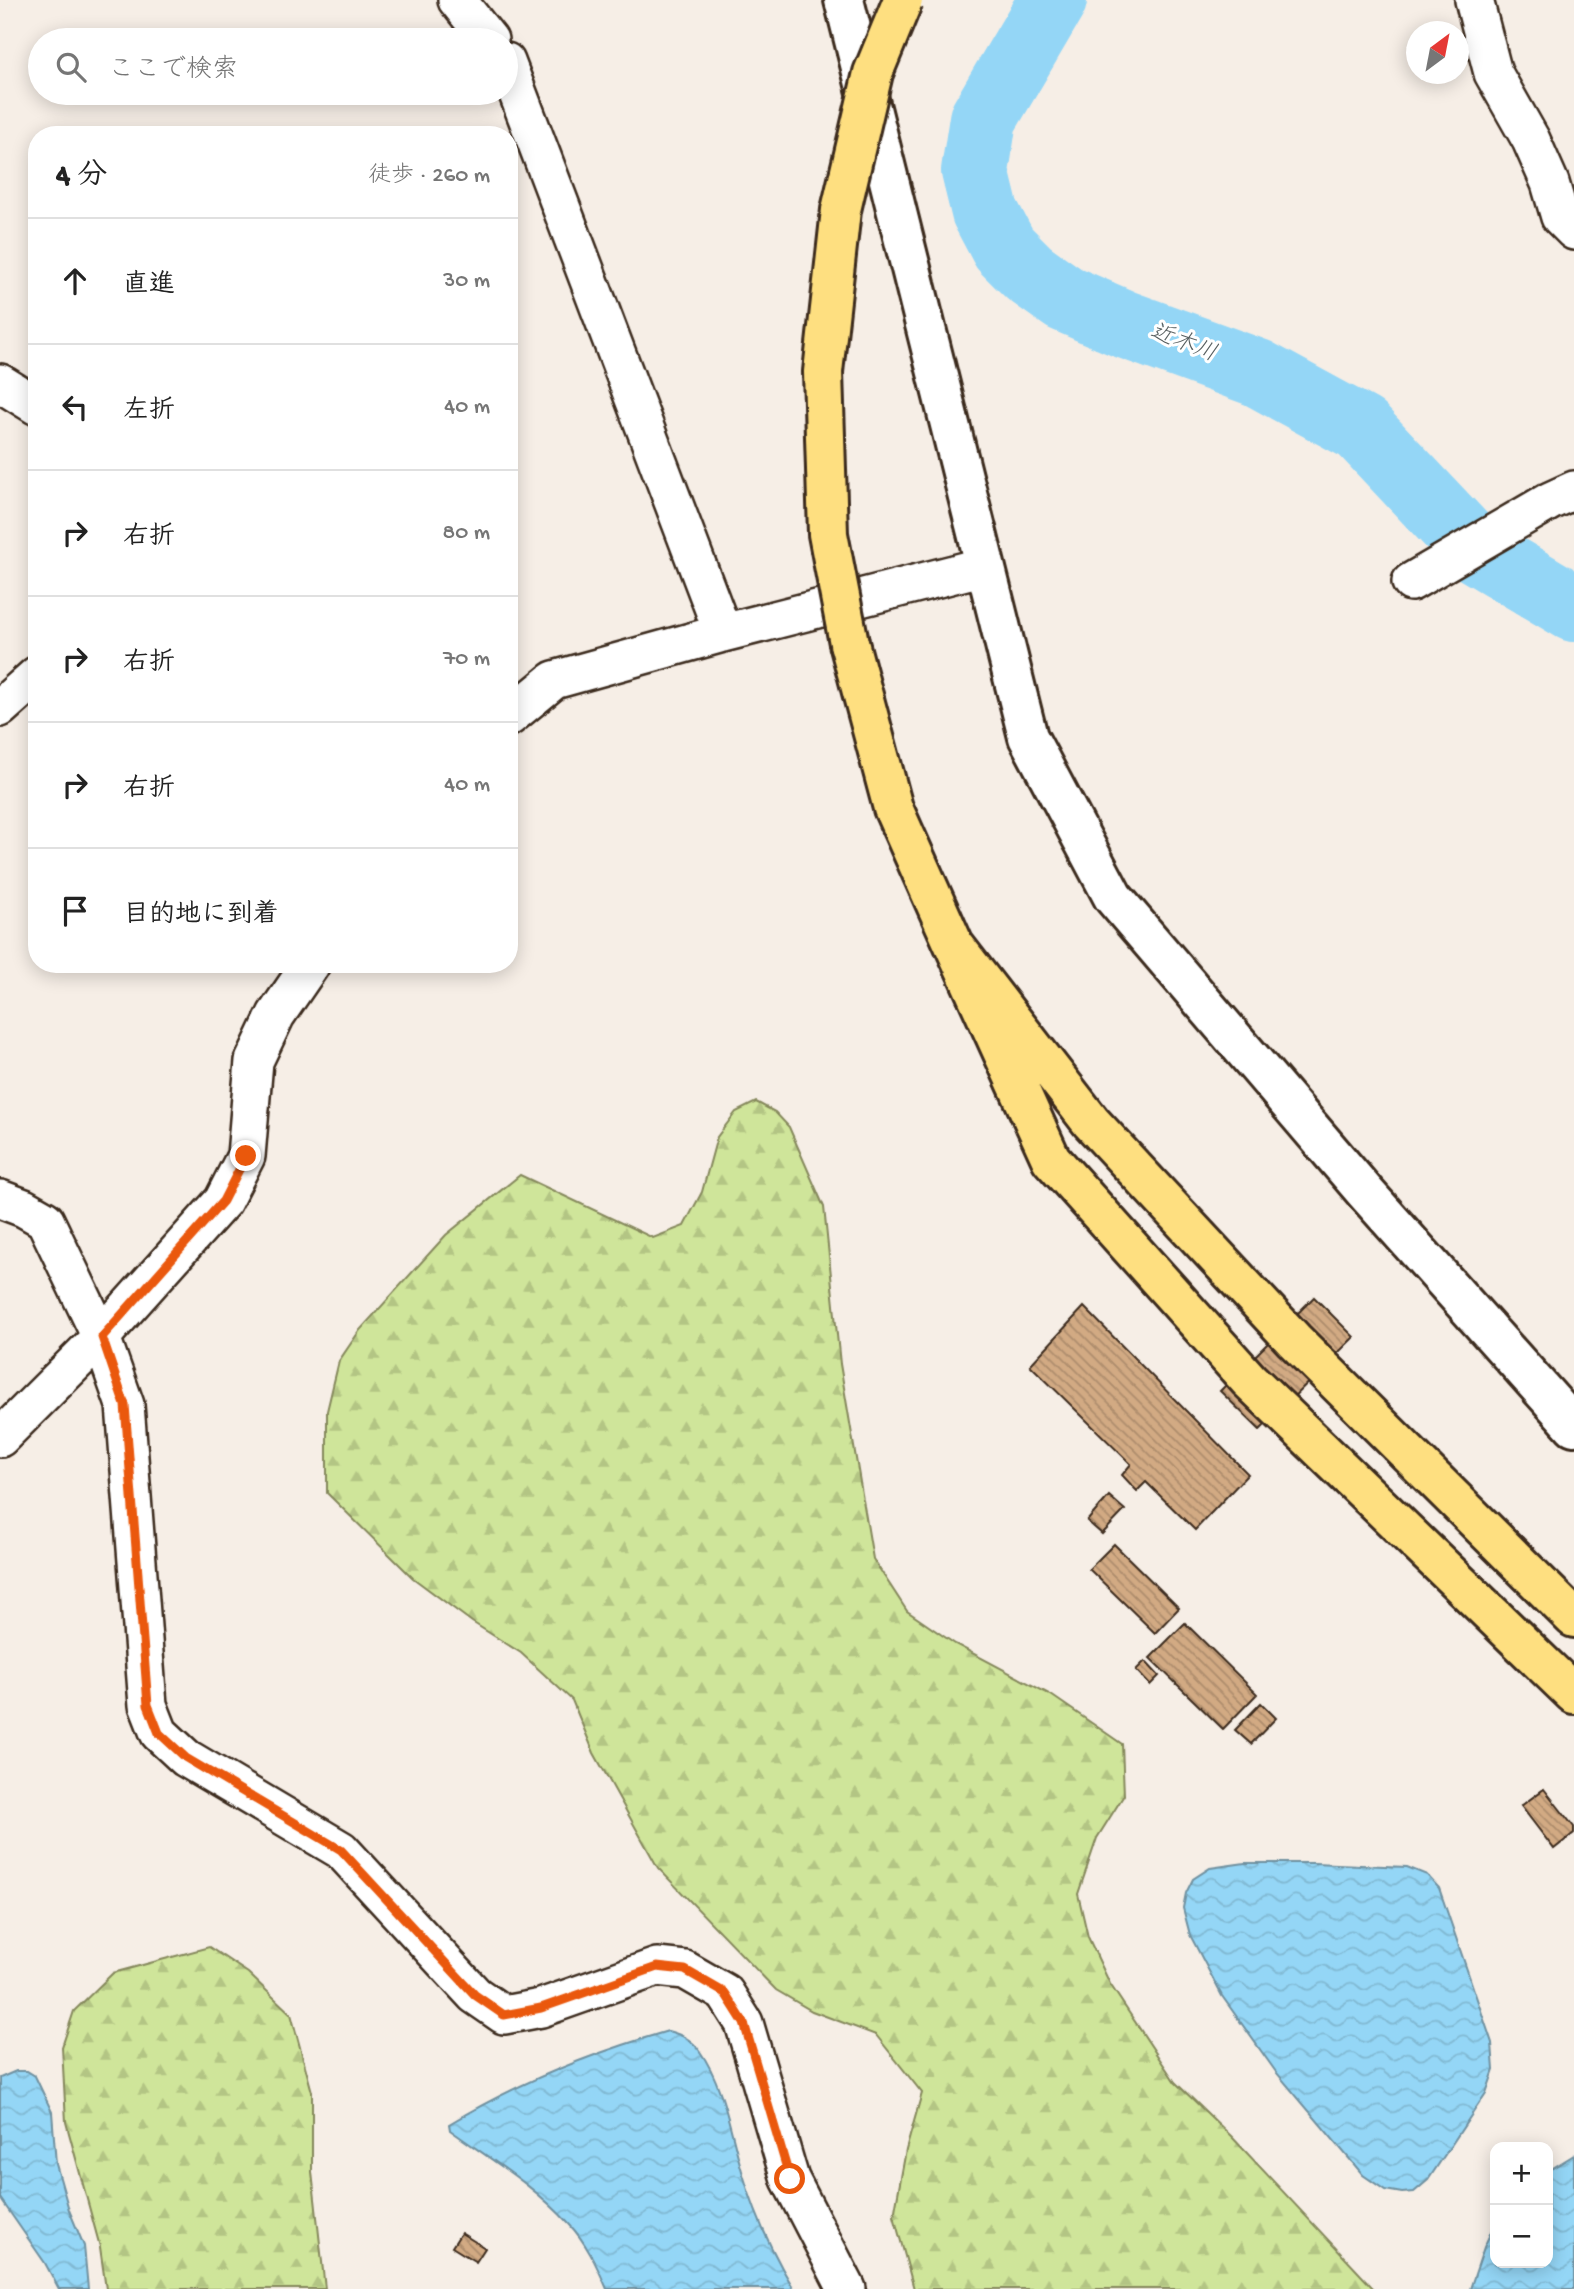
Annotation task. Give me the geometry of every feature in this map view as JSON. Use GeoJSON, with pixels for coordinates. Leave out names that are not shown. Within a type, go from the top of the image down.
{"type":"FeatureCollection","features":[{"type":"Feature","properties":{"kind":"highway"},"geometry":{"type":"LineString","coordinates":[[903,0],[873,72],[841,210],[823,372],[828,534],[849,643],[893,808],[1051,1159],[1248,1380],[1574,1694]]}},
{"type":"Feature","properties":{"kind":"highway"},"geometry":{"type":"LineString","coordinates":[[954,944],[1091,1122],[1294,1340],[1574,1618]]}},
{"type":"Feature","properties":{"kind":"street"},"geometry":{"type":"LineString","coordinates":[[457,0],[479,28]]}},
{"type":"Feature","properties":{"kind":"street"},"geometry":{"type":"LineString","coordinates":[[844,0],[1028,737],[1113,897],[1365,1192],[1574,1426]]}},
{"type":"Feature","properties":{"kind":"street"},"geometry":{"type":"LineString","coordinates":[[1474,0],[1493,73],[1531,140],[1550,183],[1560,217],[1574,231]]}},
{"type":"Feature","properties":{"kind":"street"},"geometry":{"type":"LineString","coordinates":[[518,94],[723,633]]}},
{"type":"Feature","properties":{"kind":"street"},"geometry":{"type":"LineString","coordinates":[[0,383],[28,400]]}},
{"type":"Feature","properties":{"kind":"street"},"geometry":{"type":"LineString","coordinates":[[1410,582],[1562,496]]}},
{"type":"Feature","properties":{"kind":"street"},"geometry":{"type":"LineString","coordinates":[[518,710],[554,680],[723,633],[985,566]]}},
{"type":"Feature","properties":{"kind":"street"},"geometry":{"type":"LineString","coordinates":[[0,708],[28,683]]}},
{"type":"Feature","properties":{"kind":"street"},"geometry":{"type":"LineString","coordinates":[[0,1438],[102,1337],[223,1201],[246,1156],[254,1061],[276,1014],[305,973]]}},
{"type":"Feature","properties":{"kind":"street"},"geometry":{"type":"LineString","coordinates":[[0,1199],[45,1220],[102,1337],[125,1405],[148,1705],[159,1733],[186,1758],[341,1850],[475,1995],[504,2015],[541,2008],[657,1967],[685,1970],[725,1993],[744,2023],[790,2179],[847,2289]]}},
{"type":"Feature","properties":{"kind":"green space"},"geometry":{"type":"Polygon","coordinates":[[[756,1102],[775,1112],[789,1127],[824,1207],[840,1364],[873,1559],[907,1611],[955,1644],[1051,1695],[1122,1744],[1124,1795],[1097,1838],[1078,1894],[1088,1937],[1110,1984],[1175,2082],[1232,2137],[1374,2289],[914,2289],[894,2216],[906,2150],[922,2093],[876,2035],[812,2011],[776,1990],[658,1868],[594,1753],[572,1700],[521,1653],[472,1622],[413,1578],[327,1493],[327,1411],[339,1361],[360,1330],[446,1235],[520,1175],[653,1238],[684,1226],[702,1192],[717,1137],[736,1112],[756,1102]]]}},
{"type":"Feature","properties":{"kind":"green space"},"geometry":{"type":"Polygon","coordinates":[[[209,1947],[248,1973],[291,2014],[312,2092],[312,2172],[325,2289],[106,2289],[100,2247],[66,2122],[62,2047],[74,2011],[113,1973],[209,1947]]]}},
{"type":"Feature","properties":{"kind":"water"},"geometry":{"type":"Polygon","coordinates":[[[1245,1863],[1407,1867],[1427,1875],[1439,1888],[1492,2043],[1494,2070],[1486,2093],[1428,2180],[1414,2192],[1385,2190],[1363,2175],[1276,2072],[1222,1996],[1190,1935],[1183,1908],[1193,1879],[1210,1868],[1245,1863]]]}},
{"type":"Feature","properties":{"kind":"water"},"geometry":{"type":"Polygon","coordinates":[[[668,2031],[693,2043],[715,2078],[752,2202],[771,2247],[794,2289],[607,2289],[586,2246],[556,2210],[512,2174],[450,2130],[449,2124],[528,2082],[583,2059],[668,2031]]]}},
{"type":"Feature","properties":{"kind":"water"},"geometry":{"type":"Polygon","coordinates":[[[16,2071],[27,2071],[35,2076],[52,2112],[56,2164],[69,2210],[84,2246],[88,2289],[59,2289],[45,2263],[0,2198],[0,2078],[16,2071]]]}},
{"type":"Feature","properties":{"kind":"water"},"geometry":{"type":"Polygon","coordinates":[[[1574,2155],[1574,2289],[1470,2289],[1490,2234],[1490,2268],[1553,2268],[1553,2168],[1574,2155]]]}},
{"type":"Feature","properties":{"kind":"building"},"geometry":{"type":"Polygon","coordinates":[[[1314,1297],[1354,1337],[1260,1430],[1220,1391],[1314,1297]]]}},
{"type":"Feature","properties":{"kind":"building"},"geometry":{"type":"Polygon","coordinates":[[[1084,1307],[1248,1474],[1195,1530],[1146,1482],[1137,1491],[1122,1475],[1131,1464],[1030,1365],[1084,1307]]]}},
{"type":"Feature","properties":{"kind":"building"},"geometry":{"type":"Polygon","coordinates":[[[1109,1496],[1125,1510],[1102,1534],[1087,1521],[1109,1496]]]}},
{"type":"Feature","properties":{"kind":"building"},"geometry":{"type":"Polygon","coordinates":[[[1114,1544],[1179,1608],[1155,1633],[1089,1569],[1114,1544]]]}},
{"type":"Feature","properties":{"kind":"building"},"geometry":{"type":"Polygon","coordinates":[[[1185,1623],[1257,1694],[1223,1729],[1150,1658],[1185,1623]]]}},
{"type":"Feature","properties":{"kind":"building"},"geometry":{"type":"Polygon","coordinates":[[[1145,1661],[1159,1676],[1150,1685],[1136,1670],[1145,1661]]]}},
{"type":"Feature","properties":{"kind":"building"},"geometry":{"type":"Polygon","coordinates":[[[1261,1703],[1276,1718],[1251,1744],[1235,1730],[1261,1703]]]}},
{"type":"Feature","properties":{"kind":"building"},"geometry":{"type":"Polygon","coordinates":[[[1544,1789],[1574,1827],[1574,1833],[1554,1849],[1521,1806],[1544,1789]]]}},
{"type":"Feature","properties":{"kind":"building"},"geometry":{"type":"Polygon","coordinates":[[[461,2233],[485,2248],[476,2262],[452,2247],[461,2233]]]}},
{"type":"Feature","properties":{"kind":"waterway","name":"近木川"},"geometry":{"type":"LineString","coordinates":[[1053,0],[983,119],[975,171],[985,212],[1004,248],[1029,273],[1064,298],[1124,324],[1258,373],[1361,429],[1473,548],[1574,608]]}},
{"type":"Feature","properties":{"kind":"route"},"geometry":{"type":"LineString","coordinates":[[246,1156],[223,1201],[102,1337],[125,1405],[148,1705],[159,1733],[186,1758],[341,1850],[475,1995],[504,2015],[541,2008],[657,1967],[685,1970],[725,1993],[744,2023],[790,2179]]}}]}
